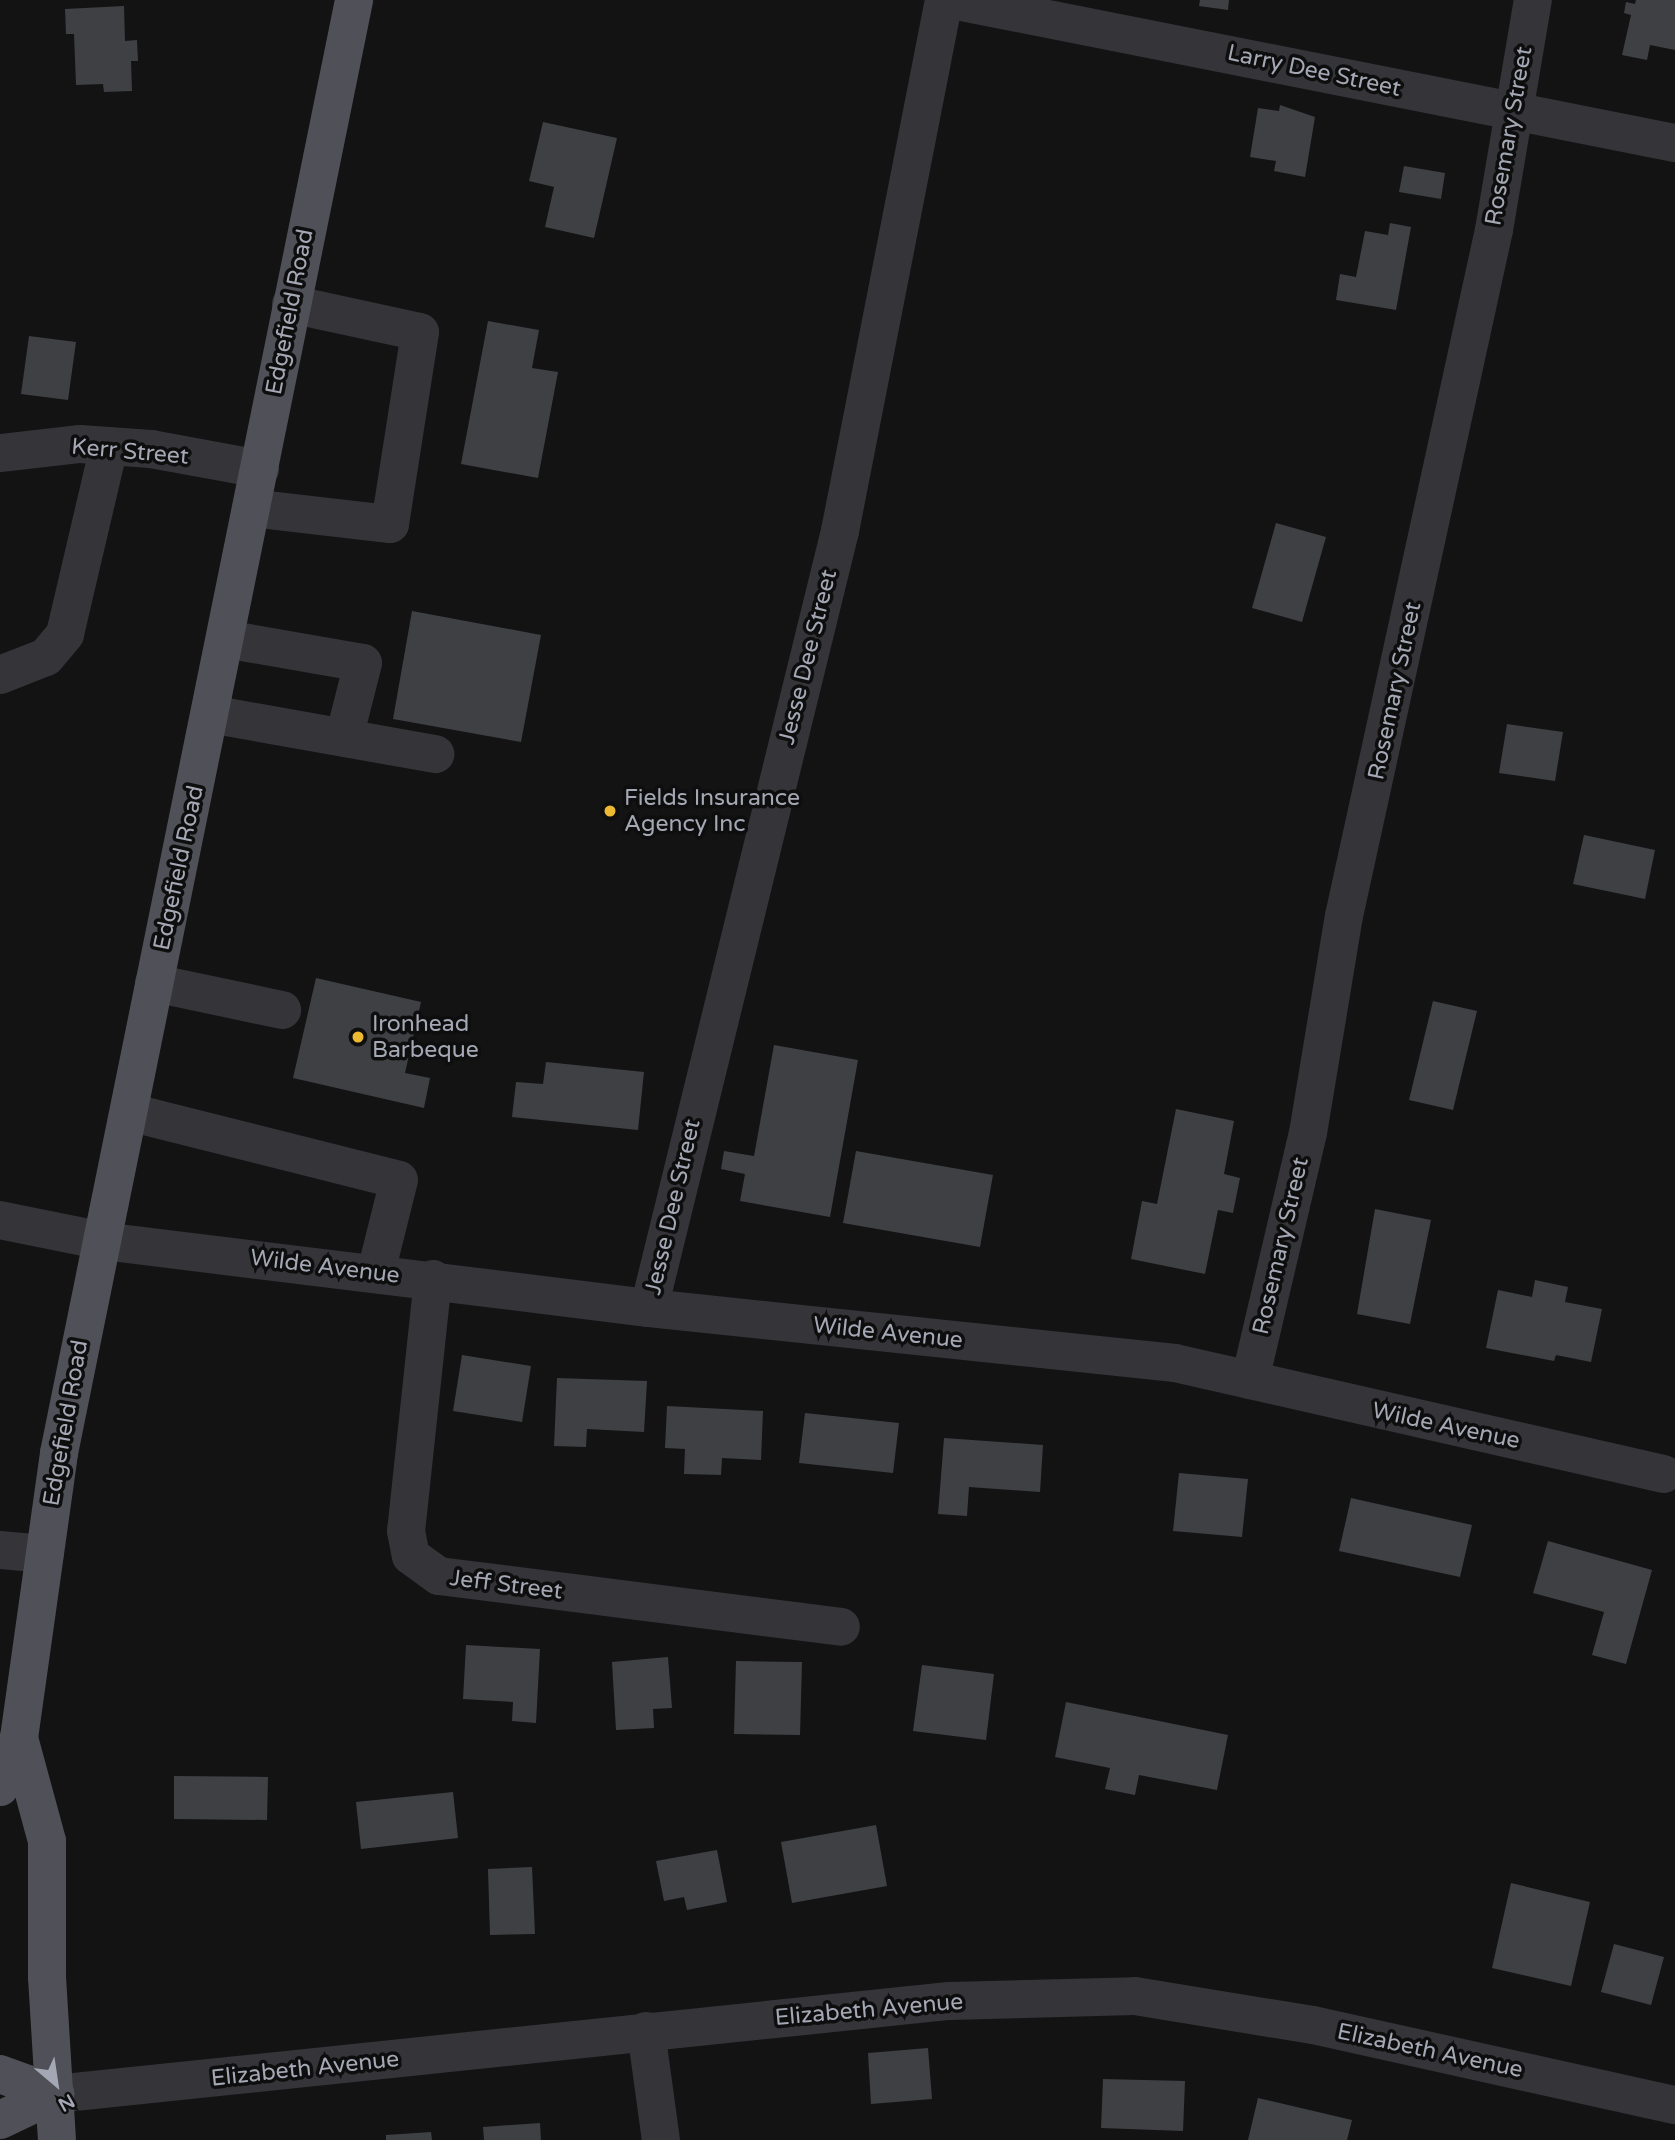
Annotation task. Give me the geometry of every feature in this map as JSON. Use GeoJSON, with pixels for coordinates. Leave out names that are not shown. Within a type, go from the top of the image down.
{"type":"FeatureCollection","features":[{"type":"Feature","properties":{"kind":"main road","name":"Edgefield Road"},"geometry":{"type":"LineString","coordinates":[[0,1787],[45,1554],[61,1440],[354,0]]}},
{"type":"Feature","properties":{"kind":"main road","name":"Edgefield Road"},"geometry":{"type":"LineString","coordinates":[[10,1739],[47,1842],[47,1977],[57,2140]]}},
{"type":"Feature","properties":{"kind":"main road"},"geometry":{"type":"LineString","coordinates":[[0,2074],[55,2094]]}},
{"type":"Feature","properties":{"kind":"main road"},"geometry":{"type":"LineString","coordinates":[[0,2120],[55,2094]]}},
{"type":"Feature","properties":{"kind":"street","name":"Jesse Dee Street"},"geometry":{"type":"LineString","coordinates":[[649,1308],[840,531],[944,0]]}},
{"type":"Feature","properties":{"kind":"street","name":"Larry Dee Street"},"geometry":{"type":"LineString","coordinates":[[952,0],[1675,143]]}},
{"type":"Feature","properties":{"kind":"street","name":"Rosemary Street"},"geometry":{"type":"LineString","coordinates":[[1250,1380],[1308,1133],[1344,916],[1468,351],[1515,111],[1533,0]]}},
{"type":"Feature","properties":{"kind":"street"},"geometry":{"type":"LineString","coordinates":[[251,508],[390,524],[420,332],[291,304]]}},
{"type":"Feature","properties":{"kind":"street","name":"Kerr Street"},"geometry":{"type":"LineString","coordinates":[[0,453],[80,443],[260,469]]}},
{"type":"Feature","properties":{"kind":"street"},"geometry":{"type":"LineString","coordinates":[[0,676],[46,657],[65,634],[109,446]]}},
{"type":"Feature","properties":{"kind":"street"},"geometry":{"type":"LineString","coordinates":[[225,639],[363,663],[344,738]]}},
{"type":"Feature","properties":{"kind":"street"},"geometry":{"type":"LineString","coordinates":[[210,714],[435,754]]}},
{"type":"Feature","properties":{"kind":"street"},"geometry":{"type":"LineString","coordinates":[[154,983],[282,1010]]}},
{"type":"Feature","properties":{"kind":"street"},"geometry":{"type":"LineString","coordinates":[[129,1112],[399,1180],[376,1272]]}},
{"type":"Feature","properties":{"kind":"street","name":"Wilde Avenue"},"geometry":{"type":"LineString","coordinates":[[0,1220],[103,1241],[376,1272],[649,1308],[1175,1363],[1664,1474]]}},
{"type":"Feature","properties":{"kind":"street","name":"Jeff Street"},"geometry":{"type":"LineString","coordinates":[[433,1279],[406,1531],[411,1556],[439,1576],[842,1627]]}},
{"type":"Feature","properties":{"kind":"street"},"geometry":{"type":"LineString","coordinates":[[0,1550],[45,1554]]}},
{"type":"Feature","properties":{"kind":"street","name":"Elizabeth Avenue"},"geometry":{"type":"LineString","coordinates":[[55,2094],[949,2001],[1135,1996],[1312,2025],[1675,2105]]}},
{"type":"Feature","properties":{"kind":"street"},"geometry":{"type":"LineString","coordinates":[[646,2031],[661,2140]]}},
{"type":"Feature","properties":{"kind":"building"},"geometry":{"type":"Polygon","coordinates":[[[1200,0],[1229,0],[1228,10],[1199,6],[1200,0]]]}},
{"type":"Feature","properties":{"kind":"building"},"geometry":{"type":"Polygon","coordinates":[[[1636,0],[1675,0],[1675,50],[1650,45],[1647,60],[1622,55],[1631,15],[1624,13],[1626,2],[1635,4],[1636,0]]]}},
{"type":"Feature","properties":{"kind":"building"},"geometry":{"type":"Polygon","coordinates":[[[124,6],[125,41],[137,40],[138,61],[131,61],[132,91],[104,92],[103,84],[76,85],[74,34],[66,34],[65,9],[124,6]]]}},
{"type":"Feature","properties":{"kind":"building"},"geometry":{"type":"Polygon","coordinates":[[[1280,105],[1315,117],[1305,177],[1274,171],[1276,161],[1250,157],[1258,108],[1279,111],[1280,105]]]}},
{"type":"Feature","properties":{"kind":"building"},"geometry":{"type":"Polygon","coordinates":[[[543,122],[617,138],[594,238],[545,227],[554,187],[529,181],[543,122]]]}},
{"type":"Feature","properties":{"kind":"building"},"geometry":{"type":"Polygon","coordinates":[[[1404,166],[1445,173],[1441,199],[1399,192],[1404,166]]]}},
{"type":"Feature","properties":{"kind":"building"},"geometry":{"type":"Polygon","coordinates":[[[1390,223],[1411,227],[1396,310],[1336,300],[1340,274],[1356,277],[1365,231],[1388,235],[1390,223]]]}},
{"type":"Feature","properties":{"kind":"building"},"geometry":{"type":"Polygon","coordinates":[[[488,321],[539,330],[532,368],[558,372],[538,478],[461,464],[488,321]]]}},
{"type":"Feature","properties":{"kind":"building"},"geometry":{"type":"Polygon","coordinates":[[[29,336],[76,342],[68,400],[21,394],[29,336]]]}},
{"type":"Feature","properties":{"kind":"building"},"geometry":{"type":"Polygon","coordinates":[[[1276,523],[1326,537],[1302,622],[1252,608],[1276,523]]]}},
{"type":"Feature","properties":{"kind":"building"},"geometry":{"type":"Polygon","coordinates":[[[412,611],[541,635],[521,742],[393,719],[412,611]]]}},
{"type":"Feature","properties":{"kind":"building"},"geometry":{"type":"Polygon","coordinates":[[[1507,724],[1563,732],[1555,781],[1499,773],[1507,724]]]}},
{"type":"Feature","properties":{"kind":"building"},"geometry":{"type":"Polygon","coordinates":[[[1584,835],[1655,850],[1645,899],[1573,884],[1584,835]]]}},
{"type":"Feature","properties":{"kind":"building","name":"Ironhead Barbeque"},"geometry":{"type":"Polygon","coordinates":[[[316,978],[421,1002],[405,1073],[430,1078],[424,1108],[293,1078],[316,978]]]}},
{"type":"Feature","properties":{"kind":"building"},"geometry":{"type":"Polygon","coordinates":[[[1433,1001],[1477,1011],[1453,1110],[1409,1100],[1433,1001]]]}},
{"type":"Feature","properties":{"kind":"building"},"geometry":{"type":"Polygon","coordinates":[[[774,1045],[858,1060],[830,1217],[740,1201],[745,1174],[721,1169],[724,1151],[754,1156],[774,1045]]]}},
{"type":"Feature","properties":{"kind":"building"},"geometry":{"type":"Polygon","coordinates":[[[546,1062],[644,1072],[638,1130],[512,1117],[516,1082],[543,1084],[546,1062]]]}},
{"type":"Feature","properties":{"kind":"building"},"geometry":{"type":"Polygon","coordinates":[[[1176,1109],[1234,1121],[1224,1174],[1240,1178],[1233,1213],[1218,1210],[1205,1274],[1131,1259],[1142,1201],[1157,1204],[1176,1109]]]}},
{"type":"Feature","properties":{"kind":"building"},"geometry":{"type":"Polygon","coordinates":[[[856,1151],[993,1175],[980,1247],[843,1223],[856,1151]]]}},
{"type":"Feature","properties":{"kind":"building"},"geometry":{"type":"Polygon","coordinates":[[[1375,1209],[1431,1220],[1410,1324],[1357,1314],[1375,1209]]]}},
{"type":"Feature","properties":{"kind":"building"},"geometry":{"type":"Polygon","coordinates":[[[1535,1280],[1568,1287],[1565,1302],[1602,1309],[1591,1362],[1556,1355],[1554,1361],[1486,1348],[1498,1290],[1532,1297],[1535,1280]]]}},
{"type":"Feature","properties":{"kind":"building"},"geometry":{"type":"Polygon","coordinates":[[[462,1355],[531,1366],[522,1422],[453,1411],[462,1355]]]}},
{"type":"Feature","properties":{"kind":"building"},"geometry":{"type":"Polygon","coordinates":[[[557,1378],[647,1381],[644,1432],[587,1429],[586,1447],[554,1446],[557,1378]]]}},
{"type":"Feature","properties":{"kind":"building"},"geometry":{"type":"Polygon","coordinates":[[[667,1406],[763,1411],[761,1460],[722,1458],[721,1475],[684,1474],[685,1449],[665,1448],[667,1406]]]}},
{"type":"Feature","properties":{"kind":"building"},"geometry":{"type":"Polygon","coordinates":[[[805,1413],[899,1423],[893,1473],[799,1463],[805,1413]]]}},
{"type":"Feature","properties":{"kind":"building"},"geometry":{"type":"Polygon","coordinates":[[[944,1438],[1043,1445],[1040,1492],[969,1487],[967,1516],[938,1514],[944,1438]]]}},
{"type":"Feature","properties":{"kind":"building"},"geometry":{"type":"Polygon","coordinates":[[[1179,1473],[1248,1479],[1242,1537],[1173,1531],[1179,1473]]]}},
{"type":"Feature","properties":{"kind":"building"},"geometry":{"type":"Polygon","coordinates":[[[1351,1498],[1472,1525],[1460,1577],[1339,1551],[1351,1498]]]}},
{"type":"Feature","properties":{"kind":"building"},"geometry":{"type":"Polygon","coordinates":[[[1548,1541],[1652,1570],[1626,1664],[1592,1655],[1604,1612],[1533,1593],[1548,1541]]]}},
{"type":"Feature","properties":{"kind":"building"},"geometry":{"type":"Polygon","coordinates":[[[466,1645],[540,1649],[536,1723],[512,1721],[513,1702],[463,1699],[466,1645]]]}},
{"type":"Feature","properties":{"kind":"building"},"geometry":{"type":"Polygon","coordinates":[[[668,1657],[672,1708],[653,1709],[654,1728],[616,1730],[612,1662],[668,1657]]]}},
{"type":"Feature","properties":{"kind":"building"},"geometry":{"type":"Polygon","coordinates":[[[736,1661],[802,1662],[800,1735],[734,1734],[736,1661]]]}},
{"type":"Feature","properties":{"kind":"building"},"geometry":{"type":"Polygon","coordinates":[[[922,1665],[994,1674],[986,1740],[913,1731],[922,1665]]]}},
{"type":"Feature","properties":{"kind":"building"},"geometry":{"type":"Polygon","coordinates":[[[1066,1702],[1228,1735],[1217,1790],[1139,1775],[1135,1795],[1105,1789],[1110,1768],[1055,1757],[1066,1702]]]}},
{"type":"Feature","properties":{"kind":"building"},"geometry":{"type":"Polygon","coordinates":[[[174,1776],[268,1777],[267,1820],[174,1819],[174,1776]]]}},
{"type":"Feature","properties":{"kind":"building"},"geometry":{"type":"Polygon","coordinates":[[[453,1792],[458,1838],[361,1849],[356,1802],[453,1792]]]}},
{"type":"Feature","properties":{"kind":"building"},"geometry":{"type":"Polygon","coordinates":[[[876,1825],[887,1886],[792,1903],[781,1842],[876,1825]]]}},
{"type":"Feature","properties":{"kind":"building"},"geometry":{"type":"Polygon","coordinates":[[[717,1850],[727,1902],[687,1910],[684,1897],[664,1901],[656,1861],[717,1850]]]}},
{"type":"Feature","properties":{"kind":"building"},"geometry":{"type":"Polygon","coordinates":[[[532,1867],[535,1934],[490,1935],[488,1869],[532,1867]]]}},
{"type":"Feature","properties":{"kind":"building"},"geometry":{"type":"Polygon","coordinates":[[[1511,1883],[1590,1902],[1571,1986],[1492,1968],[1511,1883]]]}},
{"type":"Feature","properties":{"kind":"building"},"geometry":{"type":"Polygon","coordinates":[[[1614,1944],[1664,1957],[1651,2005],[1601,1992],[1614,1944]]]}},
{"type":"Feature","properties":{"kind":"building"},"geometry":{"type":"Polygon","coordinates":[[[928,2048],[932,2099],[871,2104],[868,2053],[928,2048]]]}},
{"type":"Feature","properties":{"kind":"building"},"geometry":{"type":"Polygon","coordinates":[[[1103,2079],[1185,2081],[1183,2131],[1101,2128],[1103,2079]]]}},
{"type":"Feature","properties":{"kind":"building"},"geometry":{"type":"Polygon","coordinates":[[[1258,2098],[1352,2120],[1347,2140],[1248,2140],[1258,2098]]]}},
{"type":"Feature","properties":{"kind":"building"},"geometry":{"type":"Polygon","coordinates":[[[540,2123],[541,2140],[484,2140],[483,2127],[540,2123]]]}},
{"type":"Feature","properties":{"kind":"building"},"geometry":{"type":"Polygon","coordinates":[[[431,2132],[432,2140],[386,2140],[386,2135],[431,2132]]]}},
{"type":"Feature","properties":{"kind":"place","name":"Fields Insurance Agency Inc"},"geometry":{"type":"Point","coordinates":[610,811]}},
{"type":"Feature","properties":{"kind":"place","name":"Ironhead Barbeque"},"geometry":{"type":"Point","coordinates":[358,1037]}}]}
